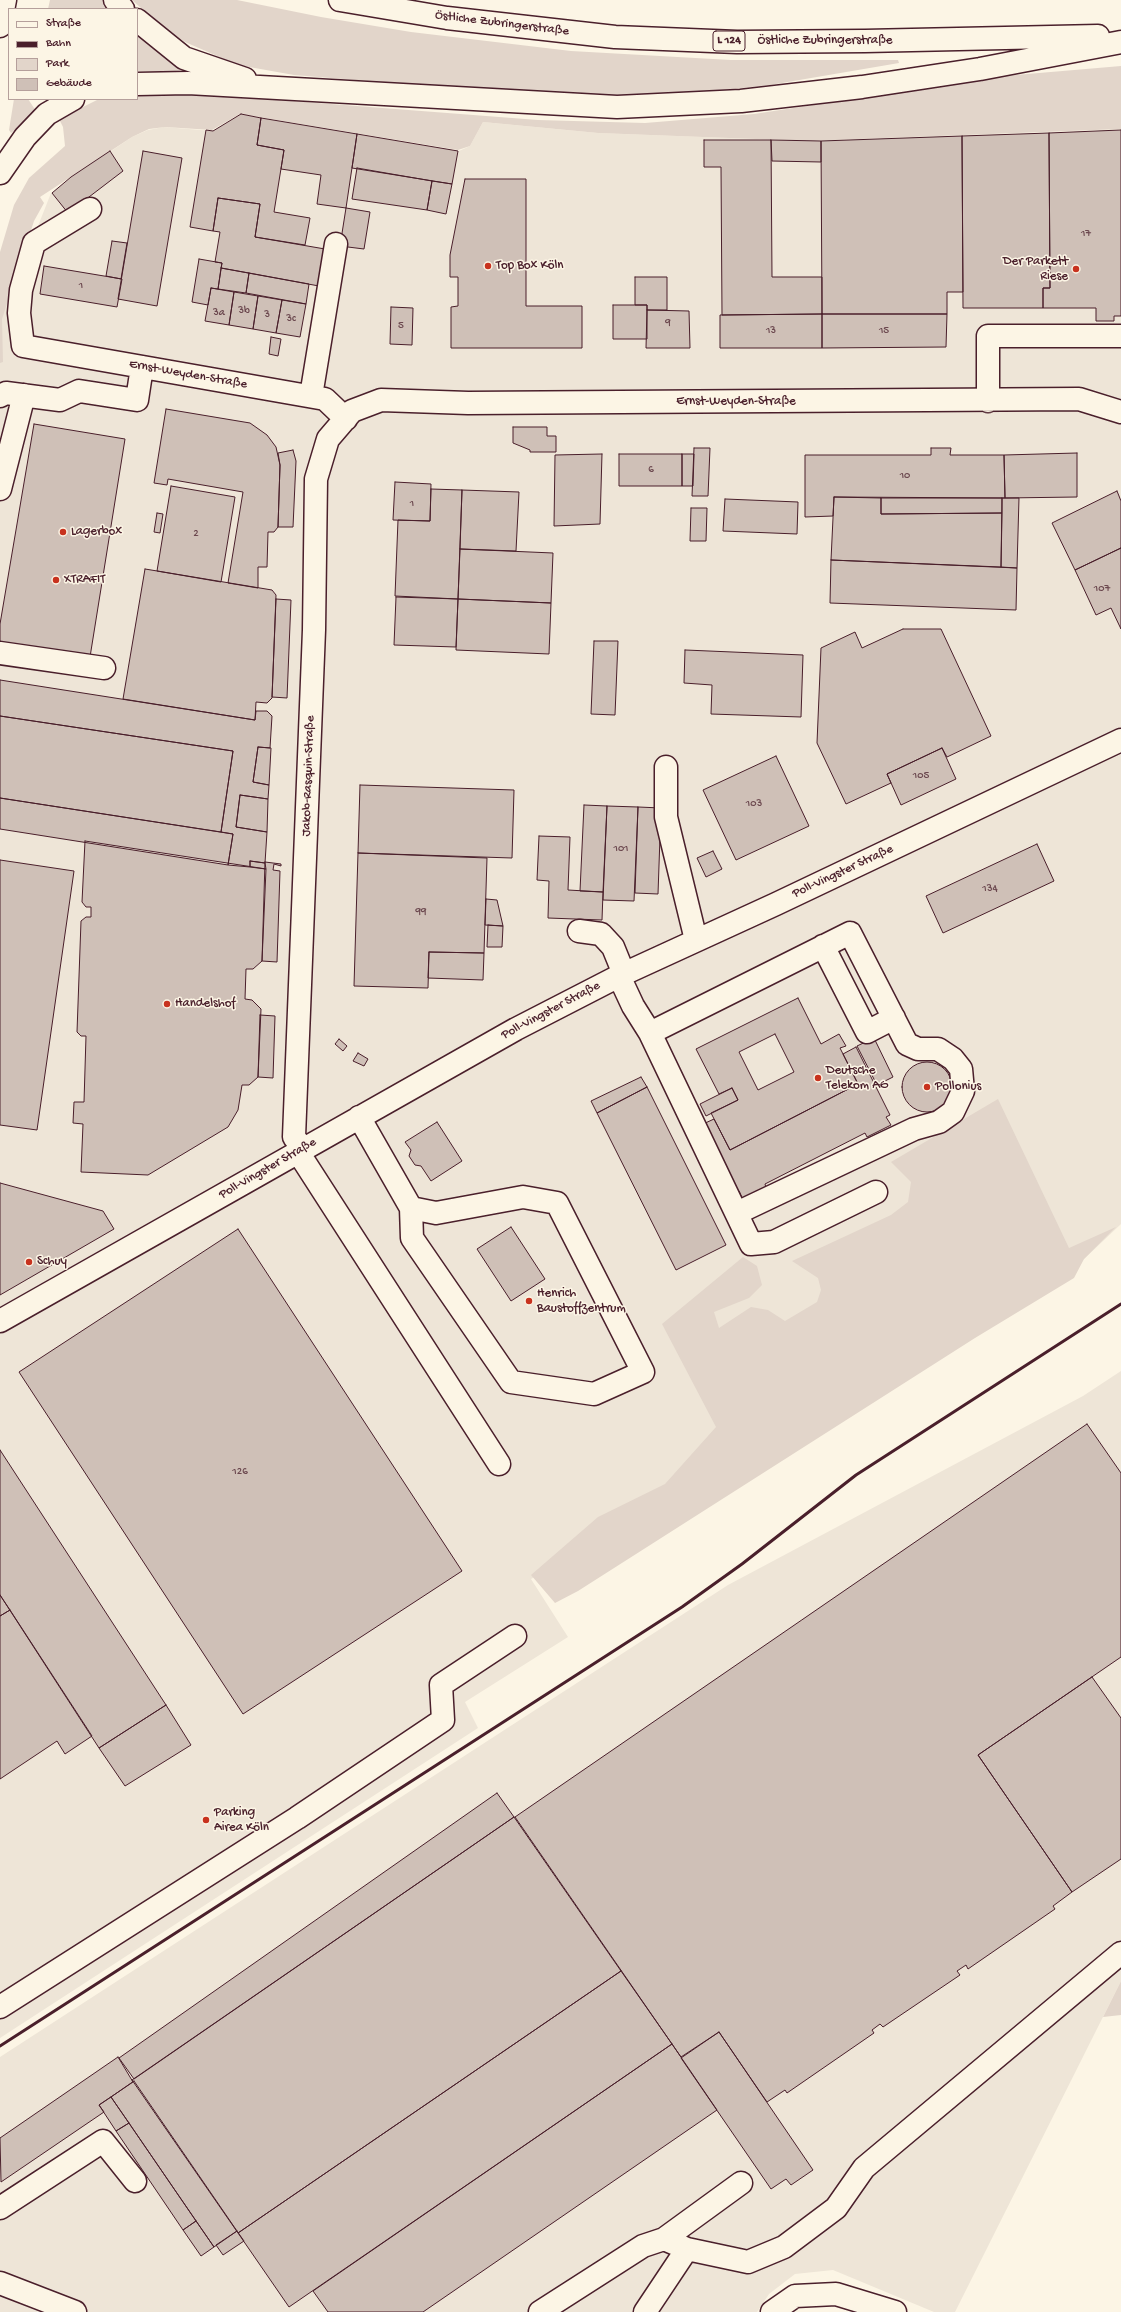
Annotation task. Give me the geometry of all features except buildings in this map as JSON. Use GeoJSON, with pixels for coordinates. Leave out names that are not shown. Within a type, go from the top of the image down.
{"type":"FeatureCollection","features":[{"type":"Feature","properties":{"kind":"main road"},"geometry":{"type":"LineString","coordinates":[[0,26],[5,0]]}},
{"type":"Feature","properties":{"kind":"main road"},"geometry":{"type":"LineString","coordinates":[[115,0],[122,8]]}},
{"type":"Feature","properties":{"kind":"main road","name":"Östliche Zubringerstraße"},"geometry":{"type":"LineString","coordinates":[[340,0],[447,18],[615,37],[737,42],[865,42],[1121,35]]}},
{"type":"Feature","properties":{"kind":"main road"},"geometry":{"type":"LineString","coordinates":[[138,21],[184,58],[238,77],[293,90]]}},
{"type":"Feature","properties":{"kind":"main road"},"geometry":{"type":"LineString","coordinates":[[138,84],[188,83],[617,107],[742,101],[886,84],[980,69],[1121,42]]}},
{"type":"Feature","properties":{"kind":"main road"},"geometry":{"type":"LineString","coordinates":[[0,173],[25,137],[47,114],[71,100]]}},
{"type":"Feature","properties":{"kind":"main road","name":"Ernst-Weyden-Straße"},"geometry":{"type":"LineString","coordinates":[[90,209],[34,243],[21,290],[19,305],[23,346],[311,396],[325,399],[349,415],[381,400],[468,403],[988,401],[1079,399],[1121,412]]}},
{"type":"Feature","properties":{"kind":"main road"},"geometry":{"type":"LineString","coordinates":[[311,396],[336,244]]}},
{"type":"Feature","properties":{"kind":"main road"},"geometry":{"type":"LineString","coordinates":[[988,401],[988,336],[1121,336]]}},
{"type":"Feature","properties":{"kind":"main road"},"geometry":{"type":"LineString","coordinates":[[0,396],[6,393],[60,400],[79,391],[137,400],[142,367]]}},
{"type":"Feature","properties":{"kind":"main road"},"geometry":{"type":"LineString","coordinates":[[0,489],[24,395]]}},
{"type":"Feature","properties":{"kind":"main road","name":"Jakob-Rasquin-Straße"},"geometry":{"type":"LineString","coordinates":[[349,415],[328,439],[316,479],[314,630],[294,1137],[499,1464]]}},
{"type":"Feature","properties":{"kind":"main road"},"geometry":{"type":"LineString","coordinates":[[0,652],[104,668]]}},
{"type":"Feature","properties":{"kind":"main road","name":"Poll-Vingster Straße"},"geometry":{"type":"LineString","coordinates":[[0,1321],[516,1029],[622,975],[1121,740]]}},
{"type":"Feature","properties":{"kind":"main road"},"geometry":{"type":"LineString","coordinates":[[666,767],[666,817],[696,940]]}},
{"type":"Feature","properties":{"kind":"main road"},"geometry":{"type":"LineString","coordinates":[[579,931],[601,934],[612,947],[633,1006],[650,1033],[751,1244],[774,1242],[876,1192]]}},
{"type":"Feature","properties":{"kind":"main road"},"geometry":{"type":"LineString","coordinates":[[650,1033],[850,933],[907,1044],[918,1049],[938,1049],[953,1059],[961,1068],[964,1091],[953,1112],[939,1122],[914,1129],[737,1213]]}},
{"type":"Feature","properties":{"kind":"main road"},"geometry":{"type":"LineString","coordinates":[[823,946],[867,1032],[894,1018]]}},
{"type":"Feature","properties":{"kind":"main road"},"geometry":{"type":"LineString","coordinates":[[359,1117],[411,1208],[412,1238],[511,1382],[594,1394],[643,1372],[557,1203],[523,1197],[436,1213],[411,1208]]}},
{"type":"Feature","properties":{"kind":"main road"},"geometry":{"type":"LineString","coordinates":[[0,2007],[296,1818],[443,1720],[442,1685],[515,1636]]}},
{"type":"Feature","properties":{"kind":"main road"},"geometry":{"type":"LineString","coordinates":[[664,2239],[678,2243],[687,2249],[748,2262],[784,2247],[836,2208],[864,2168],[1121,1953]]}},
{"type":"Feature","properties":{"kind":"main road"},"geometry":{"type":"LineString","coordinates":[[0,2208],[104,2141],[135,2181]]}},
{"type":"Feature","properties":{"kind":"main road"},"geometry":{"type":"LineString","coordinates":[[540,2312],[643,2246],[664,2239],[741,2183]]}},
{"type":"Feature","properties":{"kind":"main road"},"geometry":{"type":"LineString","coordinates":[[645,2312],[687,2249]]}},
{"type":"Feature","properties":{"kind":"main road"},"geometry":{"type":"LineString","coordinates":[[0,2283],[75,2312]]}},
{"type":"Feature","properties":{"kind":"main road"},"geometry":{"type":"LineString","coordinates":[[772,2312],[795,2296],[836,2294],[895,2312]]}},
{"type":"Feature","properties":{"kind":"shaded area"},"geometry":{"type":"Polygon","coordinates":[[[240,115],[459,151],[470,146],[483,122],[598,133],[808,141],[1121,130],[1121,1224],[1084,1259],[954,1347],[531,1579],[568,1637],[465,1702],[478,1728],[0,2038],[0,285],[14,287],[51,193],[74,176],[132,137],[148,130],[164,127],[213,131],[240,115]]]}},
{"type":"Feature","properties":{"kind":"shaded area"},"geometry":{"type":"Polygon","coordinates":[[[1121,1371],[1121,1981],[955,2312],[934,2312],[833,2270],[795,2274],[769,2294],[757,2312],[0,2312],[0,2057],[728,1585],[1083,1396],[1121,1371]]]}},
{"type":"Feature","properties":{"kind":"green space"},"geometry":{"type":"Polygon","coordinates":[[[50,0],[104,0],[111,8],[48,8],[50,0]]]}},
{"type":"Feature","properties":{"kind":"green space"},"geometry":{"type":"Polygon","coordinates":[[[132,0],[237,0],[321,17],[411,32],[571,51],[731,60],[898,60],[899,63],[770,85],[687,94],[594,97],[441,87],[294,75],[238,65],[185,42],[160,25],[132,0]]]}},
{"type":"Feature","properties":{"kind":"green space"},"geometry":{"type":"Polygon","coordinates":[[[138,35],[199,73],[138,71],[138,35]]]}},
{"type":"Feature","properties":{"kind":"green space"},"geometry":{"type":"Polygon","coordinates":[[[1121,66],[1121,129],[808,141],[598,133],[483,122],[470,146],[458,150],[240,114],[212,130],[165,127],[149,129],[132,137],[40,197],[44,203],[34,221],[2,319],[3,362],[0,363],[0,252],[14,205],[29,178],[65,146],[63,127],[59,119],[97,100],[138,100],[138,91],[253,98],[538,120],[645,123],[754,114],[1004,76],[1121,66]]]}},
{"type":"Feature","properties":{"kind":"green space"},"geometry":{"type":"Polygon","coordinates":[[[14,100],[29,100],[36,111],[11,133],[9,130],[14,100]]]}},
{"type":"Feature","properties":{"kind":"green space"},"geometry":{"type":"Polygon","coordinates":[[[998,1099],[1069,1248],[1116,1227],[1084,1259],[1074,1278],[975,1338],[578,1591],[555,1603],[531,1575],[598,1517],[665,1484],[716,1427],[662,1324],[743,1257],[757,1266],[762,1285],[749,1298],[714,1312],[719,1328],[751,1307],[768,1310],[785,1321],[817,1302],[821,1290],[818,1278],[792,1261],[891,1215],[908,1202],[911,1182],[891,1162],[998,1099]]]}},
{"type":"Feature","properties":{"kind":"green space"},"geometry":{"type":"Polygon","coordinates":[[[1121,1981],[1121,2015],[1103,2017],[1121,1981]]]}},
{"type":"Feature","properties":{"kind":"railway"},"geometry":{"type":"LineString","coordinates":[[0,2046],[682,1607],[742,1564],[856,1475],[1121,1304]]}},
{"type":"Feature","properties":{"kind":"place","name":"Top Box Köln"},"geometry":{"type":"Point","coordinates":[488,266]}},
{"type":"Feature","properties":{"kind":"place","name":"Der Parkett Riese"},"geometry":{"type":"Point","coordinates":[1076,269]}},
{"type":"Feature","properties":{"kind":"place","name":"Lagerbox"},"geometry":{"type":"Point","coordinates":[63,532]}},
{"type":"Feature","properties":{"kind":"place","name":"XTRAFIT"},"geometry":{"type":"Point","coordinates":[56,580]}},
{"type":"Feature","properties":{"kind":"place","name":"Handelshof"},"geometry":{"type":"Point","coordinates":[167,1004]}},
{"type":"Feature","properties":{"kind":"place","name":"Deutsche Telekom AG"},"geometry":{"type":"Point","coordinates":[818,1078]}},
{"type":"Feature","properties":{"kind":"place","name":"Pollonius"},"geometry":{"type":"Point","coordinates":[927,1087]}},
{"type":"Feature","properties":{"kind":"place","name":"Schuy"},"geometry":{"type":"Point","coordinates":[29,1262]}},
{"type":"Feature","properties":{"kind":"place","name":"Henrich Baustoffzentrum"},"geometry":{"type":"Point","coordinates":[529,1301]}},
{"type":"Feature","properties":{"kind":"place","name":"Parking Airea Köln"},"geometry":{"type":"Point","coordinates":[206,1820]}}]}
